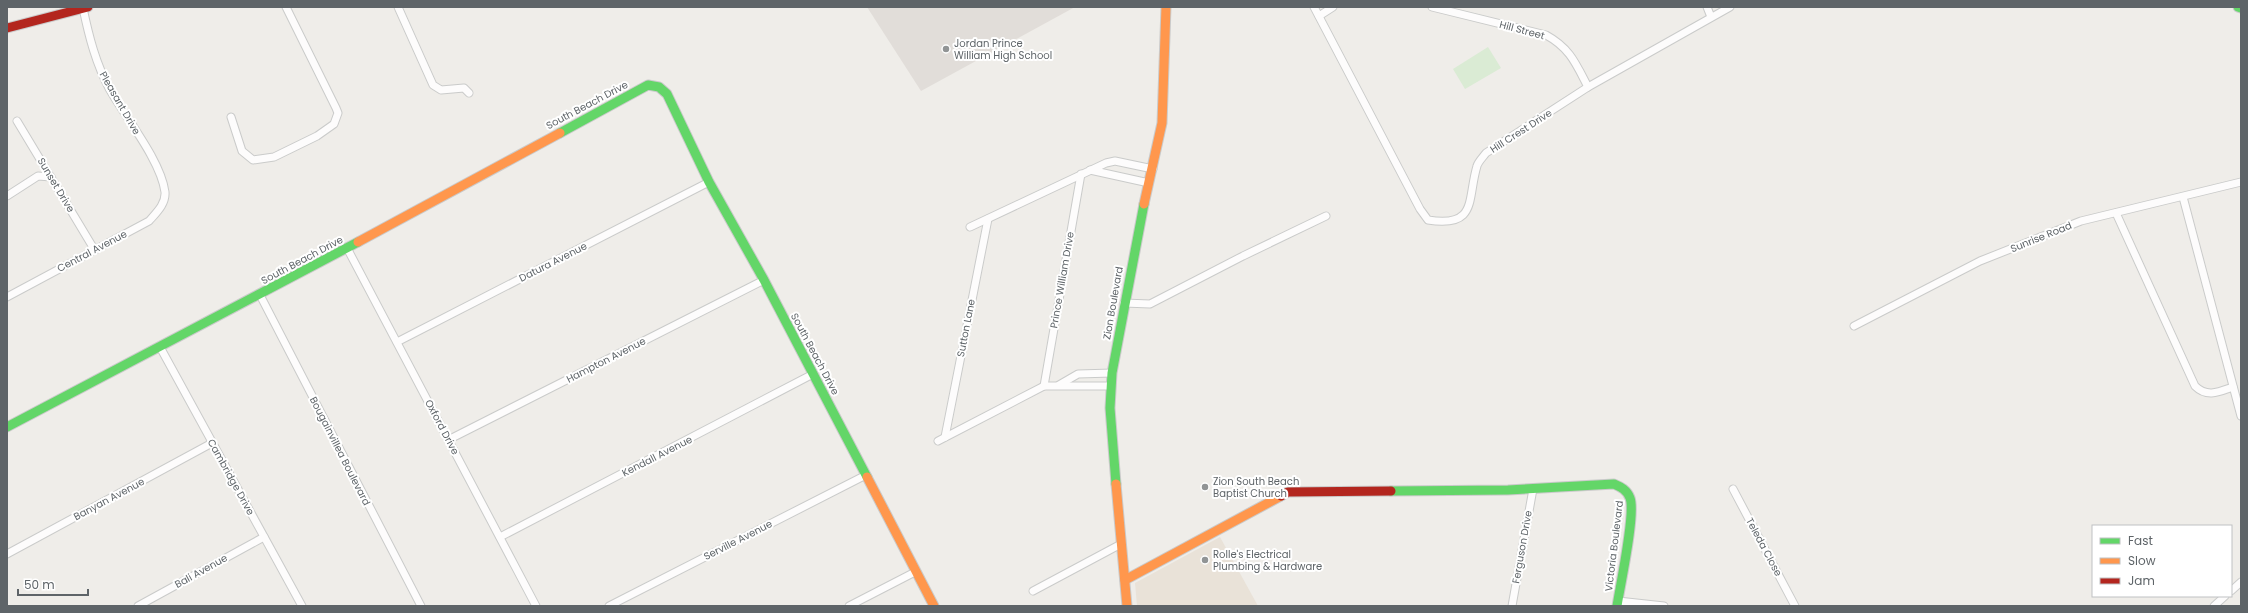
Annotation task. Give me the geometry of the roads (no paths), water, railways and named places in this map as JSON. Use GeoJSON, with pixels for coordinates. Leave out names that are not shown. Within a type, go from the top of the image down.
{"type":"FeatureCollection","features":[{"type":"Feature","properties":{"kind":"street"},"geometry":{"type":"LineString","coordinates":[[231,117],[242,151],[253,160],[274,157],[317,136],[334,124],[337,119],[336,108],[286,7]]}},
{"type":"Feature","properties":{"kind":"street"},"geometry":{"type":"LineString","coordinates":[[398,7],[433,85],[441,90],[464,88],[470,93]]}},
{"type":"Feature","properties":{"kind":"street","name":"Zion Boulevard"},"geometry":{"type":"LineString","coordinates":[[1127,606],[1110,408],[1111,386],[1133,254],[1163,119],[1166,7]]}},
{"type":"Feature","properties":{"kind":"street","name":"Hill Crest Drive"},"geometry":{"type":"LineString","coordinates":[[1314,7],[1420,209],[1428,220],[1443,222],[1458,219],[1471,201],[1477,164],[1486,154],[1588,87],[1730,7]]}},
{"type":"Feature","properties":{"kind":"street"},"geometry":{"type":"LineString","coordinates":[[1319,16],[1333,7]]}},
{"type":"Feature","properties":{"kind":"street","name":"Hill Street"},"geometry":{"type":"LineString","coordinates":[[1432,7],[1546,35],[1560,42],[1568,51],[1588,87]]}},
{"type":"Feature","properties":{"kind":"street"},"geometry":{"type":"LineString","coordinates":[[1707,7],[1711,17]]}},
{"type":"Feature","properties":{"kind":"street"},"geometry":{"type":"LineString","coordinates":[[7,28],[86,8]]}},
{"type":"Feature","properties":{"kind":"street","name":"Pleasant Drive"},"geometry":{"type":"LineString","coordinates":[[86,8],[94,53],[101,72],[149,154],[162,182],[165,194]]}},
{"type":"Feature","properties":{"kind":"street","name":"South Beach Drive"},"geometry":{"type":"LineString","coordinates":[[7,427],[260,295],[648,85],[659,87],[666,94],[710,182],[764,280],[934,606]]}},
{"type":"Feature","properties":{"kind":"street","name":"Sunset Drive"},"geometry":{"type":"LineString","coordinates":[[18,121],[94,249]]}},
{"type":"Feature","properties":{"kind":"street"},"geometry":{"type":"LineString","coordinates":[[970,228],[1090,170],[1115,162],[1153,169]]}},
{"type":"Feature","properties":{"kind":"street"},"geometry":{"type":"LineString","coordinates":[[1090,170],[1150,183]]}},
{"type":"Feature","properties":{"kind":"street","name":"Prince William Drive"},"geometry":{"type":"LineString","coordinates":[[1044,386],[1081,174]]}},
{"type":"Feature","properties":{"kind":"street"},"geometry":{"type":"LineString","coordinates":[[7,196],[38,176],[51,177]]}},
{"type":"Feature","properties":{"kind":"street","name":"Datura Avenue"},"geometry":{"type":"LineString","coordinates":[[397,342],[710,182]]}},
{"type":"Feature","properties":{"kind":"street","name":"Sunrise Road"},"geometry":{"type":"LineString","coordinates":[[1854,326],[1980,261],[2081,221],[2241,182]]}},
{"type":"Feature","properties":{"kind":"street","name":"Central Avenue"},"geometry":{"type":"LineString","coordinates":[[7,297],[94,249],[149,221],[160,208],[165,194]]}},
{"type":"Feature","properties":{"kind":"street"},"geometry":{"type":"LineString","coordinates":[[2183,197],[2241,416]]}},
{"type":"Feature","properties":{"kind":"street"},"geometry":{"type":"LineString","coordinates":[[2116,213],[2195,386],[2206,394],[2212,394],[2233,388]]}},
{"type":"Feature","properties":{"kind":"street"},"geometry":{"type":"LineString","coordinates":[[1124,303],[1150,304],[1242,256],[1326,216]]}},
{"type":"Feature","properties":{"kind":"street","name":"Sutton Lane"},"geometry":{"type":"LineString","coordinates":[[945,437],[988,219]]}},
{"type":"Feature","properties":{"kind":"street","name":"Oxford Drive"},"geometry":{"type":"LineString","coordinates":[[347,248],[536,606]]}},
{"type":"Feature","properties":{"kind":"street","name":"Hampton Avenue"},"geometry":{"type":"LineString","coordinates":[[448,440],[764,280]]}},
{"type":"Feature","properties":{"kind":"street","name":"Bougainvillea Boulevard"},"geometry":{"type":"LineString","coordinates":[[260,295],[421,606]]}},
{"type":"Feature","properties":{"kind":"street","name":"Cambridge Drive"},"geometry":{"type":"LineString","coordinates":[[160,346],[302,606]]}},
{"type":"Feature","properties":{"kind":"street"},"geometry":{"type":"LineString","coordinates":[[1059,386],[1078,374],[1112,373]]}},
{"type":"Feature","properties":{"kind":"street","name":"Kendall Avenue"},"geometry":{"type":"LineString","coordinates":[[500,537],[813,374]]}},
{"type":"Feature","properties":{"kind":"street"},"geometry":{"type":"LineString","coordinates":[[938,441],[1044,386],[1111,386]]}},
{"type":"Feature","properties":{"kind":"street","name":"Banyan Avenue"},"geometry":{"type":"LineString","coordinates":[[7,554],[212,443]]}},
{"type":"Feature","properties":{"kind":"street","name":"Serville Avenue"},"geometry":{"type":"LineString","coordinates":[[609,606],[866,475]]}},
{"type":"Feature","properties":{"kind":"street","name":"Victoria Boulevard"},"geometry":{"type":"LineString","coordinates":[[1533,488],[1614,484],[1624,488],[1631,497],[1632,509],[1618,603]]}},
{"type":"Feature","properties":{"kind":"street"},"geometry":{"type":"LineString","coordinates":[[1125,580],[1288,492],[1533,488]]}},
{"type":"Feature","properties":{"kind":"street","name":"Ferguson Drive"},"geometry":{"type":"LineString","coordinates":[[1512,606],[1533,488]]}},
{"type":"Feature","properties":{"kind":"street","name":"Teleda Close"},"geometry":{"type":"LineString","coordinates":[[1733,489],[1795,606]]}},
{"type":"Feature","properties":{"kind":"street","name":"Bali Avenue"},"geometry":{"type":"LineString","coordinates":[[138,606],[264,537]]}},
{"type":"Feature","properties":{"kind":"street"},"geometry":{"type":"LineString","coordinates":[[1033,591],[1122,544]]}},
{"type":"Feature","properties":{"kind":"street"},"geometry":{"type":"LineString","coordinates":[[849,606],[915,572]]}},
{"type":"Feature","properties":{"kind":"street"},"geometry":{"type":"LineString","coordinates":[[2232,590],[2241,582]]}},
{"type":"Feature","properties":{"kind":"street"},"geometry":{"type":"LineString","coordinates":[[2214,606],[2224,597]]}},
{"type":"Feature","properties":{"kind":"street"},"geometry":{"type":"LineString","coordinates":[[1618,603],[1664,606]]}},
{"type":"Feature","properties":{"kind":"place","name":"Jordan Prince William High School"},"geometry":{"type":"Point","coordinates":[946,49]}},
{"type":"Feature","properties":{"kind":"place","name":"Zion South Beach Baptist Church"},"geometry":{"type":"Point","coordinates":[1205,487]}},
{"type":"Feature","properties":{"kind":"place","name":"Rolle's Electrical Plumbing & Hardware"},"geometry":{"type":"Point","coordinates":[1205,560]}}]}
